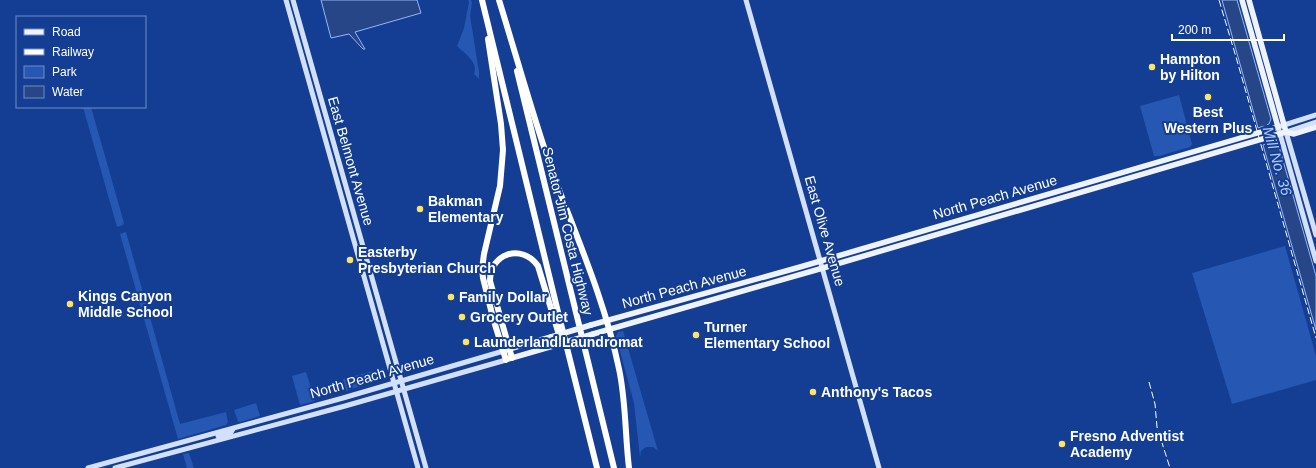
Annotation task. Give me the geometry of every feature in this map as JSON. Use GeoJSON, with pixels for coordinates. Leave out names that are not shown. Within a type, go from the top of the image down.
{"type":"FeatureCollection","features":[{"type":"Feature","properties":{"kind":"highway"},"geometry":{"type":"LineString","coordinates":[[482,0],[501,124],[503,150],[500,186],[484,254],[482,269],[483,278],[509,359]]}},
{"type":"Feature","properties":{"kind":"highway","name":"Senator Jim Costa Highway"},"geometry":{"type":"LineString","coordinates":[[482,0],[597,468]]}},
{"type":"Feature","properties":{"kind":"highway"},"geometry":{"type":"LineString","coordinates":[[499,0],[545,150],[590,267],[607,320],[623,388],[628,468]]}},
{"type":"Feature","properties":{"kind":"highway","name":"Senator Jim Costa Highway"},"geometry":{"type":"LineString","coordinates":[[499,0],[614,468]]}},
{"type":"Feature","properties":{"kind":"highway"},"geometry":{"type":"LineString","coordinates":[[506,350],[490,285],[490,276],[494,265],[500,258],[507,254],[521,253],[532,259],[540,271],[595,457]]}},
{"type":"Feature","properties":{"kind":"main road","name":"East Belmont Avenue"},"geometry":{"type":"LineString","coordinates":[[286,0],[418,468]]}},
{"type":"Feature","properties":{"kind":"main road","name":"East Belmont Avenue"},"geometry":{"type":"LineString","coordinates":[[293,0],[426,468]]}},
{"type":"Feature","properties":{"kind":"main road","name":"East Olive Avenue"},"geometry":{"type":"LineString","coordinates":[[746,0],[879,468]]}},
{"type":"Feature","properties":{"kind":"main road"},"geometry":{"type":"LineString","coordinates":[[1242,0],[1316,261]]}},
{"type":"Feature","properties":{"kind":"main road"},"geometry":{"type":"LineString","coordinates":[[1246,0],[1252,21],[1257,27]]}},
{"type":"Feature","properties":{"kind":"main road"},"geometry":{"type":"LineString","coordinates":[[1249,0],[1316,236]]}},
{"type":"Feature","properties":{"kind":"main road","name":"North Peach Avenue"},"geometry":{"type":"LineString","coordinates":[[88,468],[394,383],[607,320],[821,261],[1278,127],[1316,114]]}},
{"type":"Feature","properties":{"kind":"main road"},"geometry":{"type":"LineString","coordinates":[[1286,132],[1316,122]]}},
{"type":"Feature","properties":{"kind":"main road","name":"North Peach Avenue"},"geometry":{"type":"LineString","coordinates":[[115,468],[509,359],[1286,132],[1294,134],[1316,127]]}},
{"type":"Feature","properties":{"kind":"main road"},"geometry":{"type":"LineString","coordinates":[[1081,192],[1084,187],[1109,179],[1119,173]]}},
{"type":"Feature","properties":{"kind":"main road"},"geometry":{"type":"LineString","coordinates":[[1041,204],[1051,197],[1073,190],[1077,185]]}},
{"type":"Feature","properties":{"kind":"main road"},"geometry":{"type":"LineString","coordinates":[[929,237],[935,231],[957,224],[968,218]]}},
{"type":"Feature","properties":{"kind":"main road"},"geometry":{"type":"LineString","coordinates":[[675,310],[676,306],[688,302],[693,297]]}},
{"type":"Feature","properties":{"kind":"main road"},"geometry":{"type":"LineString","coordinates":[[654,316],[660,310],[671,306],[672,303]]}},
{"type":"Feature","properties":{"kind":"main road"},"geometry":{"type":"LineString","coordinates":[[290,420],[296,414],[319,408],[326,402]]}},
{"type":"Feature","properties":{"kind":"main road"},"geometry":{"type":"LineString","coordinates":[[208,442],[214,438],[231,432],[234,428]]}},
{"type":"Feature","properties":{"kind":"main road"},"geometry":{"type":"LineString","coordinates":[[123,466],[127,461],[151,454],[154,450]]}},
{"type":"Feature","properties":{"kind":"green space"},"geometry":{"type":"Polygon","coordinates":[[[468,0],[471,0],[472,3],[470,16],[479,79],[474,74],[475,70],[473,62],[457,46],[464,28],[469,2],[468,0]]]}},
{"type":"Feature","properties":{"kind":"green space"},"geometry":{"type":"Polygon","coordinates":[[[1179,95],[1192,144],[1190,147],[1159,156],[1154,156],[1140,106],[1179,95]]]}},
{"type":"Feature","properties":{"kind":"green space"},"geometry":{"type":"Polygon","coordinates":[[[83,108],[91,108],[124,223],[123,225],[117,227],[83,108]]]}},
{"type":"Feature","properties":{"kind":"green space"},"geometry":{"type":"Polygon","coordinates":[[[126,232],[180,424],[226,412],[228,422],[226,425],[178,439],[120,234],[126,232]]]}},
{"type":"Feature","properties":{"kind":"green space"},"geometry":{"type":"Polygon","coordinates":[[[1285,246],[1316,356],[1316,380],[1232,404],[1192,273],[1285,246]]]}},
{"type":"Feature","properties":{"kind":"green space"},"geometry":{"type":"Polygon","coordinates":[[[623,331],[658,451],[653,447],[646,447],[641,451],[640,457],[634,403],[616,336],[618,332],[623,331]]]}},
{"type":"Feature","properties":{"kind":"green space"},"geometry":{"type":"Polygon","coordinates":[[[384,368],[386,375],[385,378],[346,391],[343,379],[384,368]]]}},
{"type":"Feature","properties":{"kind":"green space"},"geometry":{"type":"Polygon","coordinates":[[[306,372],[315,401],[300,405],[292,376],[306,372]]]}},
{"type":"Feature","properties":{"kind":"green space"},"geometry":{"type":"Polygon","coordinates":[[[256,403],[260,416],[240,422],[238,421],[234,410],[256,403]]]}},
{"type":"Feature","properties":{"kind":"green space"},"geometry":{"type":"Polygon","coordinates":[[[189,453],[194,468],[187,468],[183,454],[189,453]]]}},
{"type":"Feature","properties":{"kind":"water"},"geometry":{"type":"Polygon","coordinates":[[[321,0],[417,0],[421,13],[355,32],[365,49],[363,49],[349,34],[331,38],[321,0]]]}},
{"type":"Feature","properties":{"kind":"water"},"geometry":{"type":"Polygon","coordinates":[[[1222,0],[1237,0],[1271,119],[1269,124],[1258,128],[1222,0]]]}},
{"type":"Feature","properties":{"kind":"water"},"geometry":{"type":"Polygon","coordinates":[[[1274,141],[1278,143],[1316,276],[1316,330],[1263,145],[1274,141]]]}},
{"type":"Feature","properties":{"kind":"waterway","name":"Mill No. 36"},"geometry":{"type":"LineString","coordinates":[[1264,121],[1272,147]]}},
{"type":"Feature","properties":{"kind":"railway"},"geometry":{"type":"LineString","coordinates":[[1219,0],[1316,338]]}},
{"type":"Feature","properties":{"kind":"railway"},"geometry":{"type":"LineString","coordinates":[[1149,382],[1155,404],[1157,427],[1170,468]]}},
{"type":"Feature","properties":{"kind":"place","name":"Hampton by Hilton"},"geometry":{"type":"Point","coordinates":[1152,67]}},
{"type":"Feature","properties":{"kind":"place","name":"Best Western Plus"},"geometry":{"type":"Point","coordinates":[1208,97]}},
{"type":"Feature","properties":{"kind":"place","name":"Bakman Elementary"},"geometry":{"type":"Point","coordinates":[420,209]}},
{"type":"Feature","properties":{"kind":"place","name":"Easterby Presbyterian Church"},"geometry":{"type":"Point","coordinates":[350,260]}},
{"type":"Feature","properties":{"kind":"place","name":"Family Dollar"},"geometry":{"type":"Point","coordinates":[451,297]}},
{"type":"Feature","properties":{"kind":"place","name":"Kings Canyon Middle School"},"geometry":{"type":"Point","coordinates":[70,304]}},
{"type":"Feature","properties":{"kind":"place","name":"Grocery Outlet"},"geometry":{"type":"Point","coordinates":[462,317]}},
{"type":"Feature","properties":{"kind":"place","name":"Turner Elementary School"},"geometry":{"type":"Point","coordinates":[696,335]}},
{"type":"Feature","properties":{"kind":"place","name":"Launderland Laundromat"},"geometry":{"type":"Point","coordinates":[466,342]}},
{"type":"Feature","properties":{"kind":"place","name":"Anthony's Tacos"},"geometry":{"type":"Point","coordinates":[813,392]}},
{"type":"Feature","properties":{"kind":"place","name":"Fresno Adventist Academy"},"geometry":{"type":"Point","coordinates":[1062,444]}}]}
